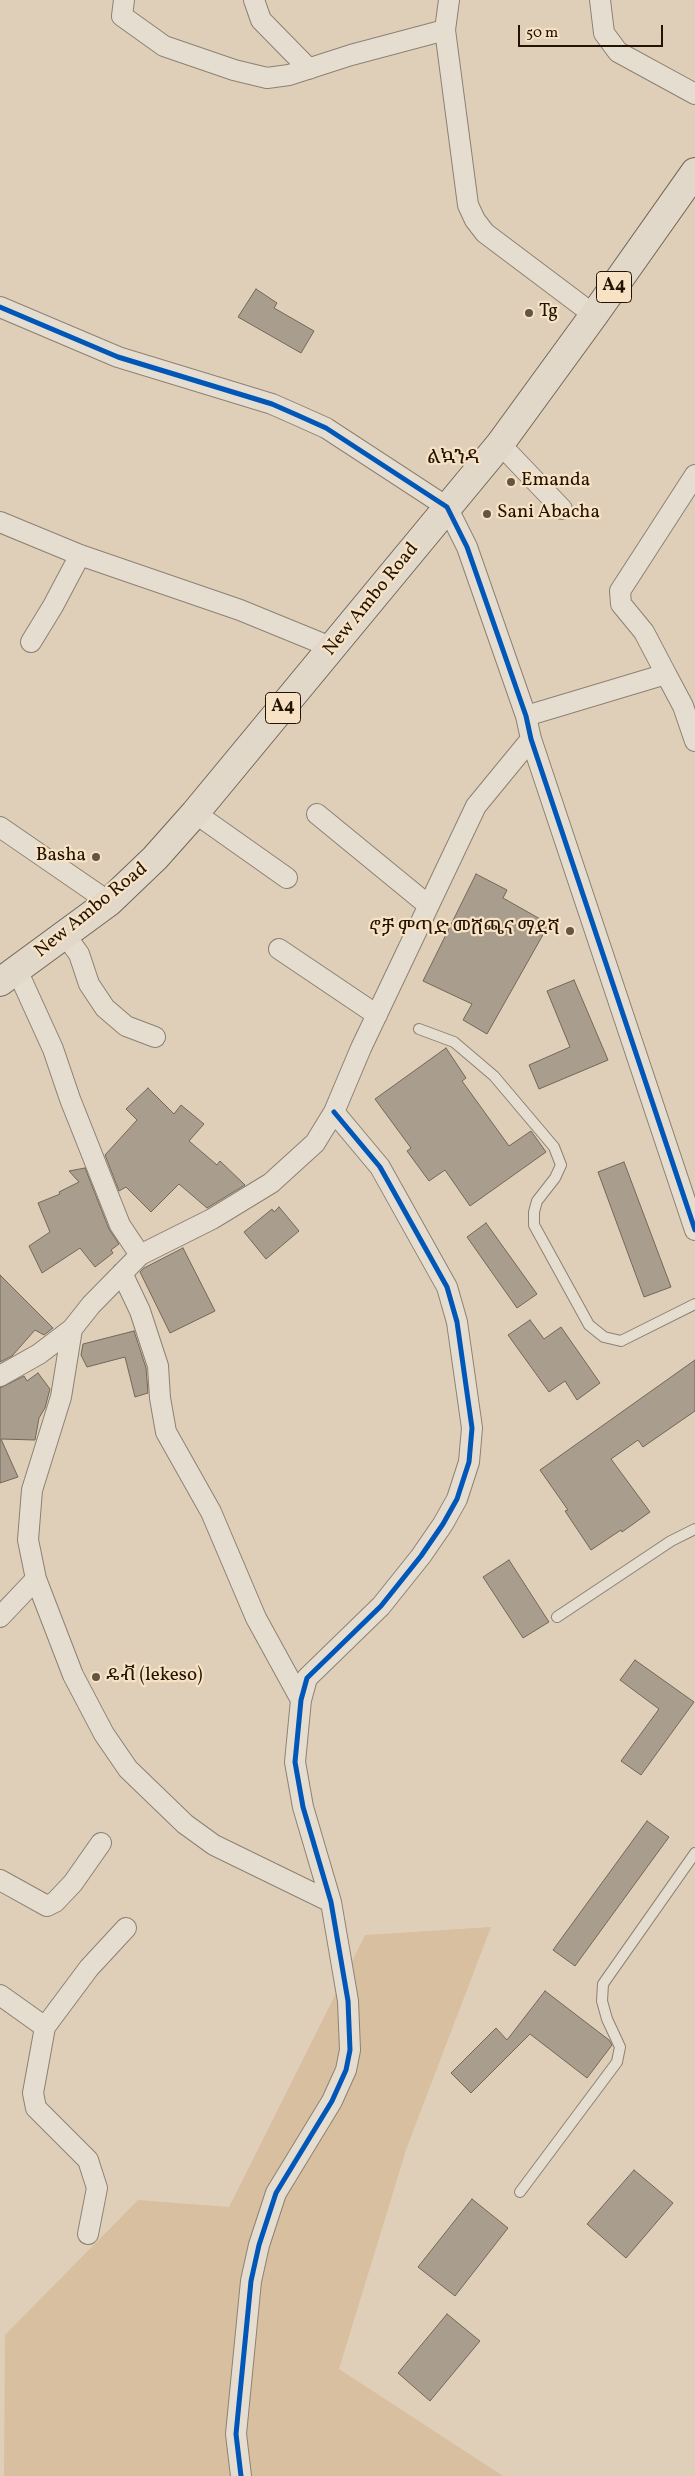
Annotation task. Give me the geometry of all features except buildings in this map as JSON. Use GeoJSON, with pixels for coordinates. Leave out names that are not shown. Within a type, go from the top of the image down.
{"type":"FeatureCollection","features":[{"type":"Feature","properties":{"kind":"main road","name":"New Ambo Road"},"geometry":{"type":"LineString","coordinates":[[8,976],[109,902],[155,858],[195,813],[500,444],[594,316],[695,172]]}},
{"type":"Feature","properties":{"kind":"street"},"geometry":{"type":"LineString","coordinates":[[124,0],[122,16],[164,46],[234,70],[267,78],[289,75],[351,55],[445,30]]}},
{"type":"Feature","properties":{"kind":"street"},"geometry":{"type":"LineString","coordinates":[[254,0],[261,20],[309,69]]}},
{"type":"Feature","properties":{"kind":"street"},"geometry":{"type":"LineString","coordinates":[[449,0],[445,30],[468,205],[475,220],[485,233],[594,316]]}},
{"type":"Feature","properties":{"kind":"street"},"geometry":{"type":"LineString","coordinates":[[600,0],[604,33],[618,52],[695,94]]}},
{"type":"Feature","properties":{"kind":"street"},"geometry":{"type":"LineString","coordinates":[[0,307],[118,357],[272,404],[297,415],[326,428],[447,507],[467,546],[526,716],[531,739],[695,1230]]}},
{"type":"Feature","properties":{"kind":"street"},"geometry":{"type":"LineString","coordinates":[[500,444],[562,509]]}},
{"type":"Feature","properties":{"kind":"street"},"geometry":{"type":"LineString","coordinates":[[695,475],[620,591],[621,604],[648,639],[666,674],[689,708],[695,742]]}},
{"type":"Feature","properties":{"kind":"street"},"geometry":{"type":"LineString","coordinates":[[0,522],[80,555],[240,610],[333,648]]}},
{"type":"Feature","properties":{"kind":"street"},"geometry":{"type":"LineString","coordinates":[[31,642],[53,606],[80,555]]}},
{"type":"Feature","properties":{"kind":"street"},"geometry":{"type":"LineString","coordinates":[[526,716],[666,674]]}},
{"type":"Feature","properties":{"kind":"street"},"geometry":{"type":"LineString","coordinates":[[0,1376],[39,1354],[72,1329],[91,1304],[140,1255],[212,1219],[271,1183],[314,1143],[334,1112],[428,905],[476,806],[531,739]]}},
{"type":"Feature","properties":{"kind":"street"},"geometry":{"type":"LineString","coordinates":[[195,813],[287,878]]}},
{"type":"Feature","properties":{"kind":"street"},"geometry":{"type":"LineString","coordinates":[[317,814],[428,905]]}},
{"type":"Feature","properties":{"kind":"street"},"geometry":{"type":"LineString","coordinates":[[0,827],[109,902]]}},
{"type":"Feature","properties":{"kind":"street"},"geometry":{"type":"LineString","coordinates":[[65,935],[79,954],[89,984],[105,1008],[126,1026],[155,1037]]}},
{"type":"Feature","properties":{"kind":"street"},"geometry":{"type":"LineString","coordinates":[[279,949],[377,1015]]}},
{"type":"Feature","properties":{"kind":"street"},"geometry":{"type":"LineString","coordinates":[[8,976],[53,1048],[70,1099],[120,1225],[140,1255]]}},
{"type":"Feature","properties":{"kind":"street"},"geometry":{"type":"LineString","coordinates":[[241,2476],[236,2434],[251,2281],[259,2244],[276,2194],[332,2101],[346,2070],[350,2050],[348,2001],[331,1902],[303,1807],[295,1762],[301,1700],[307,1678],[381,1606],[421,1556],[443,1524],[457,1498],[466,1471],[472,1428],[457,1322],[447,1287],[380,1167],[334,1112]]}},
{"type":"Feature","properties":{"kind":"street"},"geometry":{"type":"LineString","coordinates":[[122,1273],[140,1311],[158,1366],[160,1398],[166,1432],[210,1512],[256,1618],[301,1700]]}},
{"type":"Feature","properties":{"kind":"street"},"geometry":{"type":"LineString","coordinates":[[72,1329],[61,1397],[32,1490],[28,1540],[36,1578],[73,1675],[104,1734],[128,1769],[185,1824],[214,1845],[331,1902]]}},
{"type":"Feature","properties":{"kind":"street"},"geometry":{"type":"LineString","coordinates":[[0,1617],[36,1578]]}},
{"type":"Feature","properties":{"kind":"street"},"geometry":{"type":"LineString","coordinates":[[0,1880],[47,1906],[55,1902],[73,1883],[101,1843]]}},
{"type":"Feature","properties":{"kind":"street"},"geometry":{"type":"LineString","coordinates":[[88,2234],[97,2188],[88,2160],[36,2108],[33,2093],[45,2027],[89,1968],[126,1928]]}},
{"type":"Feature","properties":{"kind":"street"},"geometry":{"type":"LineString","coordinates":[[0,1995],[45,2027]]}},
{"type":"Feature","properties":{"kind":"lane"},"geometry":{"type":"LineString","coordinates":[[419,1029],[454,1042],[494,1076],[554,1147],[561,1166],[555,1178],[537,1201],[534,1212],[534,1225],[589,1325],[604,1337],[621,1341],[695,1304]]}},
{"type":"Feature","properties":{"kind":"lane"},"geometry":{"type":"LineString","coordinates":[[557,1617],[671,1541],[695,1529]]}},
{"type":"Feature","properties":{"kind":"lane"},"geometry":{"type":"LineString","coordinates":[[520,2192],[617,2062],[620,2047],[607,2019],[602,2001],[603,1984],[695,1853]]}},
{"type":"Feature","properties":{"kind":"shaded area"},"geometry":{"type":"Polygon","coordinates":[[[491,1927],[407,2147],[339,2369],[503,2476],[4,2476],[5,2335],[138,2200],[229,2207],[365,1935],[491,1927]]]}},
{"type":"Feature","properties":{"kind":"cycle path"},"geometry":{"type":"LineString","coordinates":[[0,307],[118,357],[272,404],[297,415],[326,428],[447,507],[467,547],[526,716],[531,739],[695,1230]]}},
{"type":"Feature","properties":{"kind":"cycle path"},"geometry":{"type":"LineString","coordinates":[[241,2476],[236,2434],[251,2281],[259,2245],[276,2193],[332,2101],[346,2070],[350,2050],[348,2001],[331,1902],[303,1807],[295,1762],[301,1700],[307,1678],[381,1606],[421,1556],[443,1524],[457,1499],[469,1462],[472,1428],[457,1322],[447,1287],[380,1167],[334,1112]]}},
{"type":"Feature","properties":{"kind":"place","name":"Tg"},"geometry":{"type":"Point","coordinates":[529,313]}},
{"type":"Feature","properties":{"kind":"place","name":"Emanda"},"geometry":{"type":"Point","coordinates":[511,482]}},
{"type":"Feature","properties":{"kind":"place","name":"Sani Abacha"},"geometry":{"type":"Point","coordinates":[487,514]}},
{"type":"Feature","properties":{"kind":"place","name":"Basha"},"geometry":{"type":"Point","coordinates":[96,857]}},
{"type":"Feature","properties":{"kind":"place","name":"ኖቻ ምጣድ መሸጫና ማደሻ"},"geometry":{"type":"Point","coordinates":[570,931]}},
{"type":"Feature","properties":{"kind":"place","name":"ዴቭ (lekeso)"},"geometry":{"type":"Point","coordinates":[96,1677]}},
{"type":"Feature","properties":{"kind":"district","name":"ልኳንዳ"},"geometry":{"type":"Point","coordinates":[453,459]}}]}
